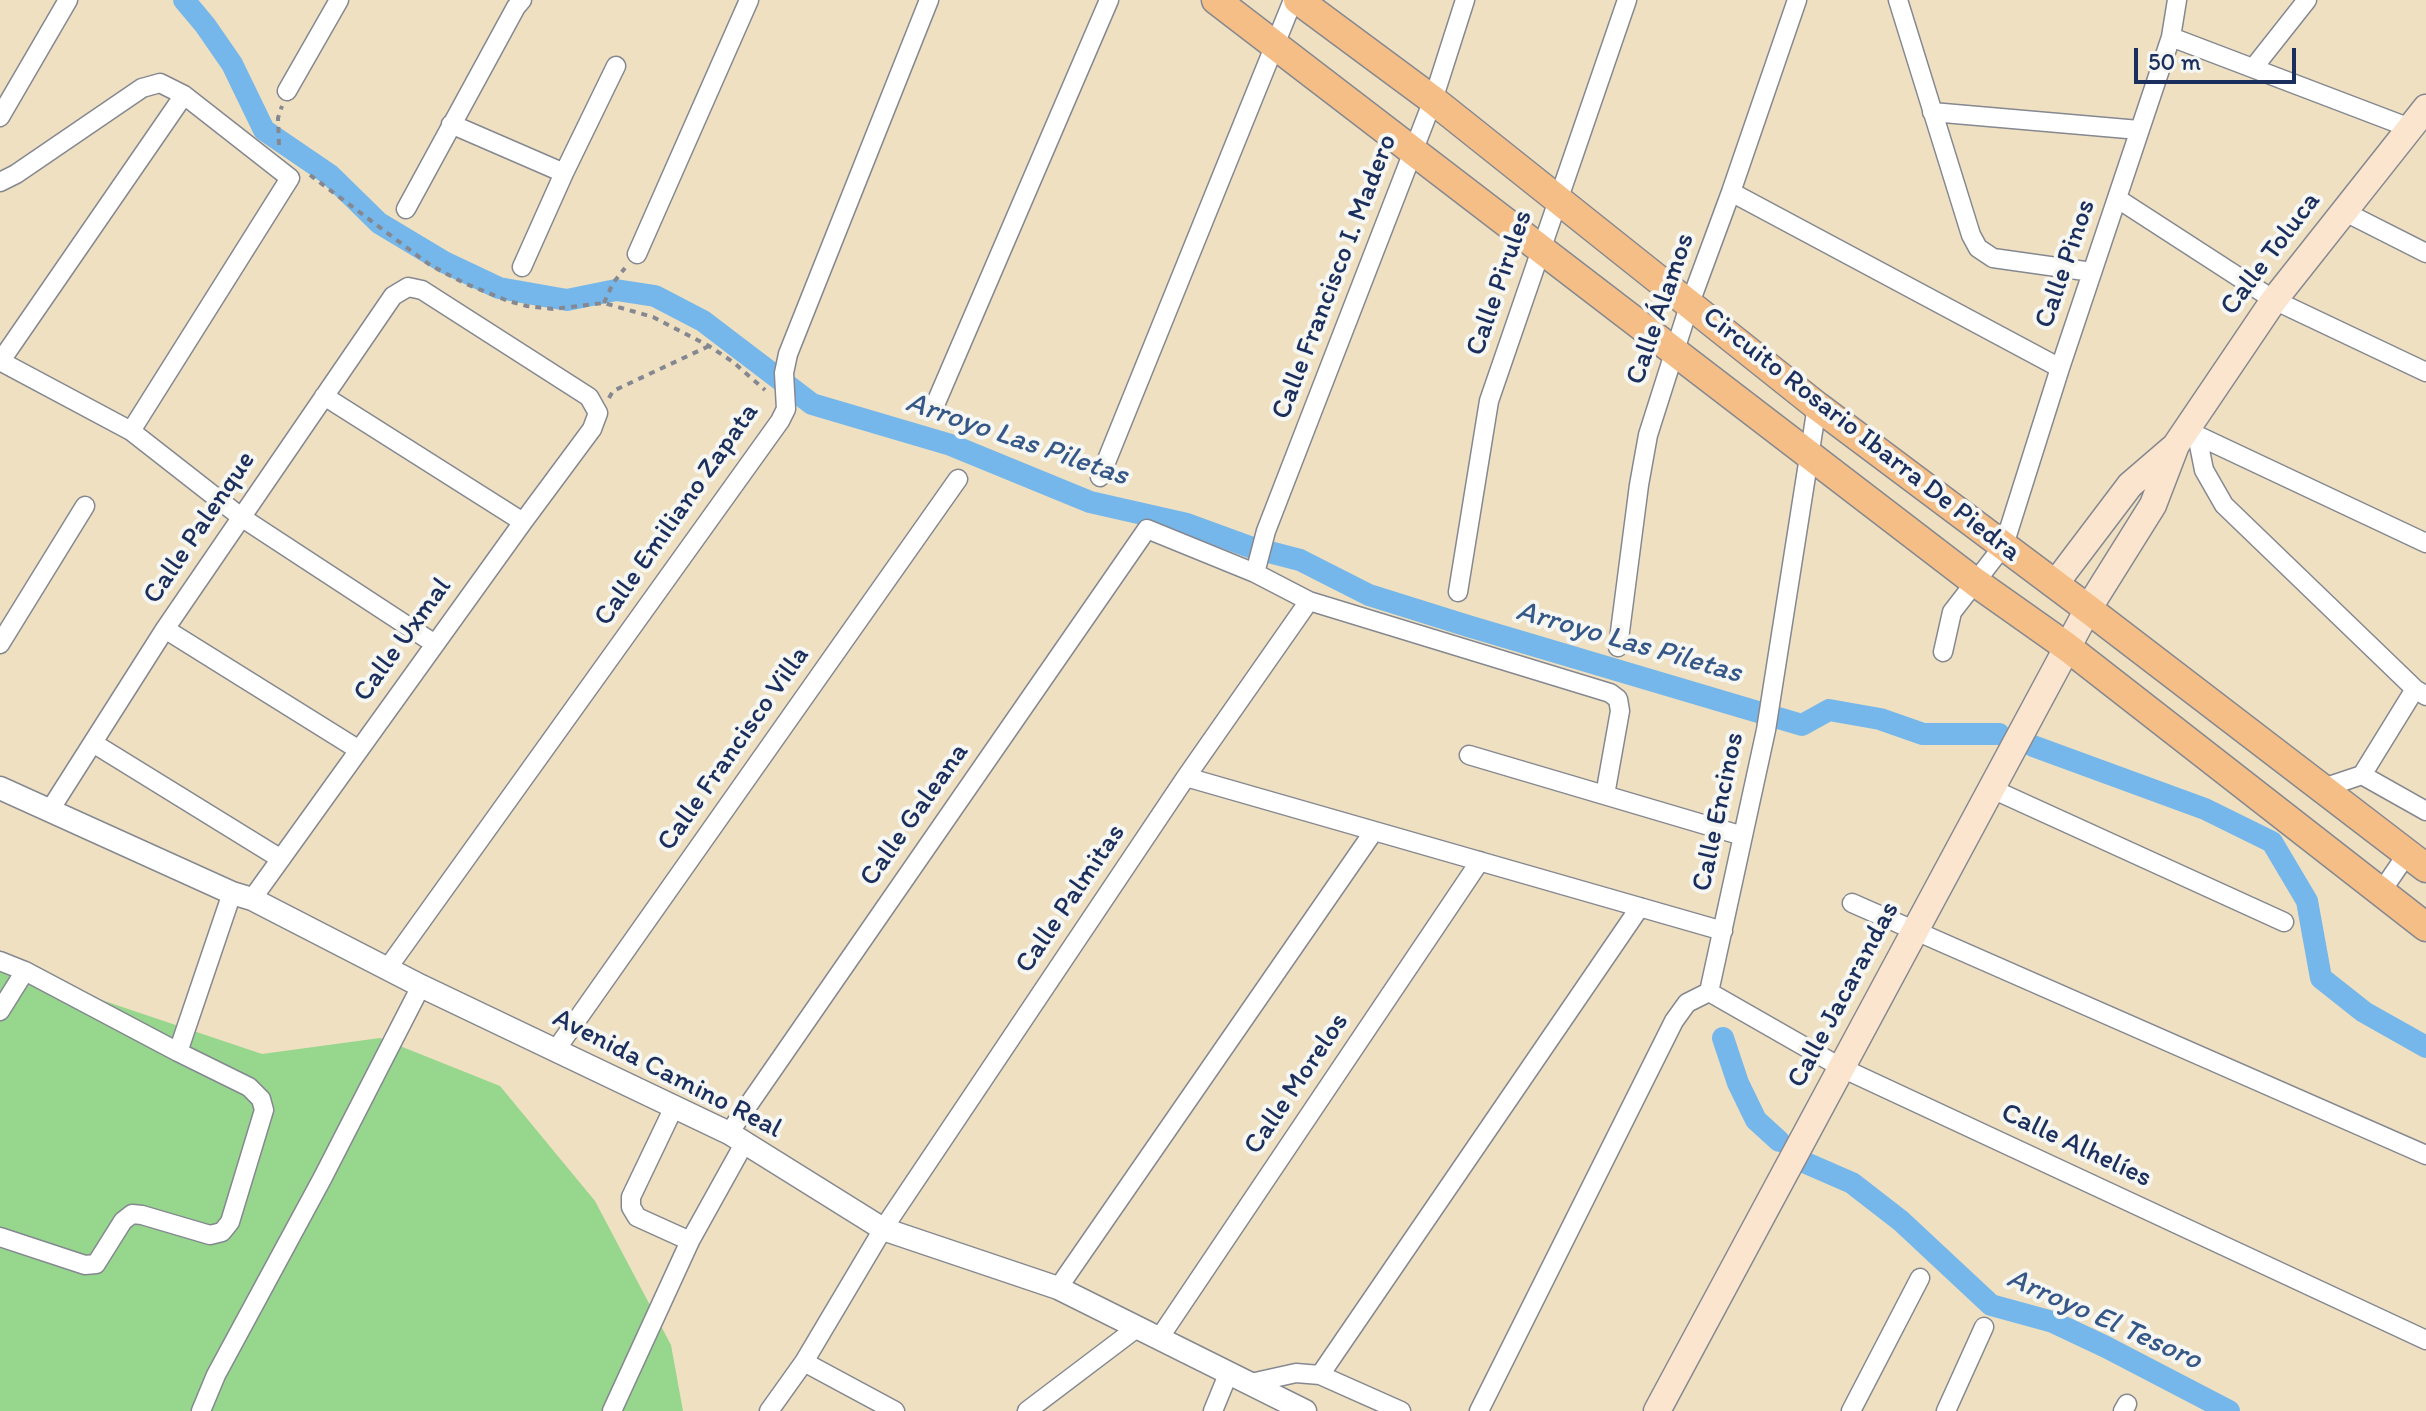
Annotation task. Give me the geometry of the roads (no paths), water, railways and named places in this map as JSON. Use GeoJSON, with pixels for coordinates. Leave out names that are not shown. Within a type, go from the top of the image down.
{"type":"FeatureCollection","features":[{"type":"Feature","properties":{"kind":"main road"},"geometry":{"type":"LineString","coordinates":[[1216,0],[1975,582],[2067,647],[2426,927]]}},
{"type":"Feature","properties":{"kind":"main road","name":"Circuito Rosario Ibarra De Piedra"},"geometry":{"type":"LineString","coordinates":[[1296,0],[1433,100],[1817,406],[2417,861]]}},
{"type":"Feature","properties":{"kind":"main road","name":"Calle Toluca"},"geometry":{"type":"LineString","coordinates":[[2088,609],[2153,505],[2186,437],[2274,300],[2418,118]]}},
{"type":"Feature","properties":{"kind":"main road","name":"Calle Toluca"},"geometry":{"type":"LineString","coordinates":[[2055,584],[2130,485],[2186,437]]}},
{"type":"Feature","properties":{"kind":"main road","name":"Calle Jacarandas"},"geometry":{"type":"LineString","coordinates":[[1657,1411],[2088,609]]}},
{"type":"Feature","properties":{"kind":"street"},"geometry":{"type":"LineString","coordinates":[[0,117],[68,0]]}},
{"type":"Feature","properties":{"kind":"street"},"geometry":{"type":"LineString","coordinates":[[287,91],[339,0]]}},
{"type":"Feature","properties":{"kind":"street"},"geometry":{"type":"LineString","coordinates":[[406,209],[522,0]]}},
{"type":"Feature","properties":{"kind":"street"},"geometry":{"type":"LineString","coordinates":[[637,254],[749,0]]}},
{"type":"Feature","properties":{"kind":"street","name":"Calle Emiliano Zapata"},"geometry":{"type":"LineString","coordinates":[[387,969],[786,409],[784,373],[788,354],[929,0]]}},
{"type":"Feature","properties":{"kind":"street"},"geometry":{"type":"LineString","coordinates":[[935,405],[1109,0]]}},
{"type":"Feature","properties":{"kind":"street"},"geometry":{"type":"LineString","coordinates":[[1100,477],[1274,47],[1296,0]]}},
{"type":"Feature","properties":{"kind":"street","name":"Calle Francisco I. Madero"},"geometry":{"type":"LineString","coordinates":[[1256,566],[1266,531],[1433,100],[1465,0]]}},
{"type":"Feature","properties":{"kind":"street","name":"Calle Pirules"},"geometry":{"type":"LineString","coordinates":[[1458,592],[1489,401],[1627,0]]}},
{"type":"Feature","properties":{"kind":"street","name":"Calle Álamos"},"geometry":{"type":"LineString","coordinates":[[1618,647],[1646,448],[1690,303],[1797,0]]}},
{"type":"Feature","properties":{"kind":"street"},"geometry":{"type":"LineString","coordinates":[[1898,0],[1971,235],[1978,248],[1993,258],[2092,272]]}},
{"type":"Feature","properties":{"kind":"street","name":"Calle Pinos"},"geometry":{"type":"LineString","coordinates":[[2004,545],[2171,37],[2177,0]]}},
{"type":"Feature","properties":{"kind":"street"},"geometry":{"type":"LineString","coordinates":[[2254,67],[2307,0]]}},
{"type":"Feature","properties":{"kind":"street"},"geometry":{"type":"LineString","coordinates":[[2171,37],[2254,67],[2418,118]]}},
{"type":"Feature","properties":{"kind":"street"},"geometry":{"type":"LineString","coordinates":[[522,267],[616,66]]}},
{"type":"Feature","properties":{"kind":"street"},"geometry":{"type":"LineString","coordinates":[[0,182],[142,88],[160,83],[184,95],[290,178],[131,431]]}},
{"type":"Feature","properties":{"kind":"street"},"geometry":{"type":"LineString","coordinates":[[184,95],[0,362],[131,431],[241,517],[435,644]]}},
{"type":"Feature","properties":{"kind":"street"},"geometry":{"type":"LineString","coordinates":[[1932,112],[2139,130]]}},
{"type":"Feature","properties":{"kind":"street"},"geometry":{"type":"LineString","coordinates":[[451,124],[564,173]]}},
{"type":"Feature","properties":{"kind":"street"},"geometry":{"type":"LineString","coordinates":[[1731,192],[2060,368]]}},
{"type":"Feature","properties":{"kind":"street"},"geometry":{"type":"LineString","coordinates":[[2118,199],[2274,300],[2426,372]]}},
{"type":"Feature","properties":{"kind":"street"},"geometry":{"type":"LineString","coordinates":[[2343,211],[2426,253]]}},
{"type":"Feature","properties":{"kind":"street","name":"Calle Palenque"},"geometry":{"type":"LineString","coordinates":[[50,810],[165,629],[393,296],[408,287],[422,290],[589,397],[598,413]]}},
{"type":"Feature","properties":{"kind":"street"},"geometry":{"type":"LineString","coordinates":[[324,396],[523,522]]}},
{"type":"Feature","properties":{"kind":"street","name":"Calle Encinos"},"geometry":{"type":"LineString","coordinates":[[1709,992],[1766,730],[1817,406]]}},
{"type":"Feature","properties":{"kind":"street","name":"Calle Uxmal"},"geometry":{"type":"LineString","coordinates":[[178,1052],[242,896],[281,859],[592,429],[598,413]]}},
{"type":"Feature","properties":{"kind":"street"},"geometry":{"type":"LineString","coordinates":[[2186,437],[2426,543]]}},
{"type":"Feature","properties":{"kind":"street"},"geometry":{"type":"LineString","coordinates":[[2186,437],[2224,505],[2421,692],[2362,775],[2323,788]]}},
{"type":"Feature","properties":{"kind":"street","name":"Calle Francisco Villa"},"geometry":{"type":"LineString","coordinates":[[555,1051],[958,479]]}},
{"type":"Feature","properties":{"kind":"street"},"geometry":{"type":"LineString","coordinates":[[0,644],[85,506]]}},
{"type":"Feature","properties":{"kind":"street","name":"Calle Galeana"},"geometry":{"type":"LineString","coordinates":[[612,1411],[737,1138],[1147,529],[1256,566]]}},
{"type":"Feature","properties":{"kind":"street"},"geometry":{"type":"LineString","coordinates":[[1943,652],[1952,612],[2004,545]]}},
{"type":"Feature","properties":{"kind":"street"},"geometry":{"type":"LineString","coordinates":[[1256,566],[1309,601],[1610,693],[1618,699],[1620,711],[1605,795]]}},
{"type":"Feature","properties":{"kind":"street","name":"Calle Palmitas"},"geometry":{"type":"LineString","coordinates":[[769,1411],[804,1362],[883,1229],[1186,777],[1309,601]]}},
{"type":"Feature","properties":{"kind":"street"},"geometry":{"type":"LineString","coordinates":[[165,629],[359,750]]}},
{"type":"Feature","properties":{"kind":"street"},"geometry":{"type":"LineString","coordinates":[[93,743],[281,859]]}},
{"type":"Feature","properties":{"kind":"street"},"geometry":{"type":"LineString","coordinates":[[1469,755],[1743,836]]}},
{"type":"Feature","properties":{"kind":"street"},"geometry":{"type":"LineString","coordinates":[[2362,775],[2426,811]]}},
{"type":"Feature","properties":{"kind":"street"},"geometry":{"type":"LineString","coordinates":[[1186,777],[1723,931]]}},
{"type":"Feature","properties":{"kind":"street","name":"Avenida Camino Real"},"geometry":{"type":"LineString","coordinates":[[0,788],[242,896],[737,1138],[883,1229],[1058,1288],[1305,1411]]}},
{"type":"Feature","properties":{"kind":"street"},"geometry":{"type":"LineString","coordinates":[[1990,788],[2284,922]]}},
{"type":"Feature","properties":{"kind":"street"},"geometry":{"type":"LineString","coordinates":[[1058,1288],[1374,831]]}},
{"type":"Feature","properties":{"kind":"street","name":"Calle Morelos"},"geometry":{"type":"LineString","coordinates":[[1160,1337],[1480,861]]}},
{"type":"Feature","properties":{"kind":"street"},"geometry":{"type":"LineString","coordinates":[[2381,892],[2417,861]]}},
{"type":"Feature","properties":{"kind":"street"},"geometry":{"type":"LineString","coordinates":[[1852,903],[2426,1155]]}},
{"type":"Feature","properties":{"kind":"street"},"geometry":{"type":"LineString","coordinates":[[1320,1375],[1640,907]]}},
{"type":"Feature","properties":{"kind":"street"},"geometry":{"type":"LineString","coordinates":[[0,961],[249,1087],[261,1099],[264,1110],[230,1222],[222,1232],[210,1235],[132,1214],[123,1221],[96,1264],[85,1265],[0,1237]]}},
{"type":"Feature","properties":{"kind":"street"},"geometry":{"type":"LineString","coordinates":[[0,1011],[25,971]]}},
{"type":"Feature","properties":{"kind":"street"},"geometry":{"type":"LineString","coordinates":[[201,1411],[216,1375],[421,986]]}},
{"type":"Feature","properties":{"kind":"street"},"geometry":{"type":"LineString","coordinates":[[1479,1411],[1674,1021],[1687,1003],[1709,992]]}},
{"type":"Feature","properties":{"kind":"street","name":"Calle Alhelíes"},"geometry":{"type":"LineString","coordinates":[[1709,992],[1842,1068],[2426,1340]]}},
{"type":"Feature","properties":{"kind":"street"},"geometry":{"type":"LineString","coordinates":[[674,1107],[631,1197],[631,1207],[637,1217],[690,1241]]}},
{"type":"Feature","properties":{"kind":"street"},"geometry":{"type":"LineString","coordinates":[[1851,1411],[1920,1278]]}},
{"type":"Feature","properties":{"kind":"street"},"geometry":{"type":"LineString","coordinates":[[1027,1411],[1138,1327]]}},
{"type":"Feature","properties":{"kind":"street"},"geometry":{"type":"LineString","coordinates":[[1946,1411],[1984,1327]]}},
{"type":"Feature","properties":{"kind":"street"},"geometry":{"type":"LineString","coordinates":[[804,1362],[895,1411]]}},
{"type":"Feature","properties":{"kind":"street"},"geometry":{"type":"LineString","coordinates":[[1213,1411],[1229,1372]]}},
{"type":"Feature","properties":{"kind":"street"},"geometry":{"type":"LineString","coordinates":[[1251,1383],[1296,1373],[1320,1375],[1401,1411]]}},
{"type":"Feature","properties":{"kind":"waterway","name":"Arroyo Las Piletas"},"geometry":{"type":"LineString","coordinates":[[184,0],[232,64],[264,130],[330,175],[379,223],[444,262],[499,288],[567,300],[616,290],[655,296],[703,321],[812,404],[951,445],[1090,502],[1187,524],[1250,547],[1300,560],[1369,595],[1468,626],[1802,725],[1829,710],[1880,719],[1923,734],[1999,734]]}},
{"type":"Feature","properties":{"kind":"waterway","name":"Arroyo Las Piletas"},"geometry":{"type":"LineString","coordinates":[[2033,746],[2205,809],[2272,842],[2307,901],[2321,978],[2364,1012],[2426,1047]]}},
{"type":"Feature","properties":{"kind":"waterway","name":"Arroyo El Tesoro"},"geometry":{"type":"LineString","coordinates":[[1723,1038],[1738,1083],[1756,1120],[1779,1141]]}},
{"type":"Feature","properties":{"kind":"waterway","name":"Arroyo El Tesoro"},"geometry":{"type":"LineString","coordinates":[[1806,1163],[1852,1183],[1901,1221],[1991,1305],[2053,1322],[2229,1411]]}}]}
